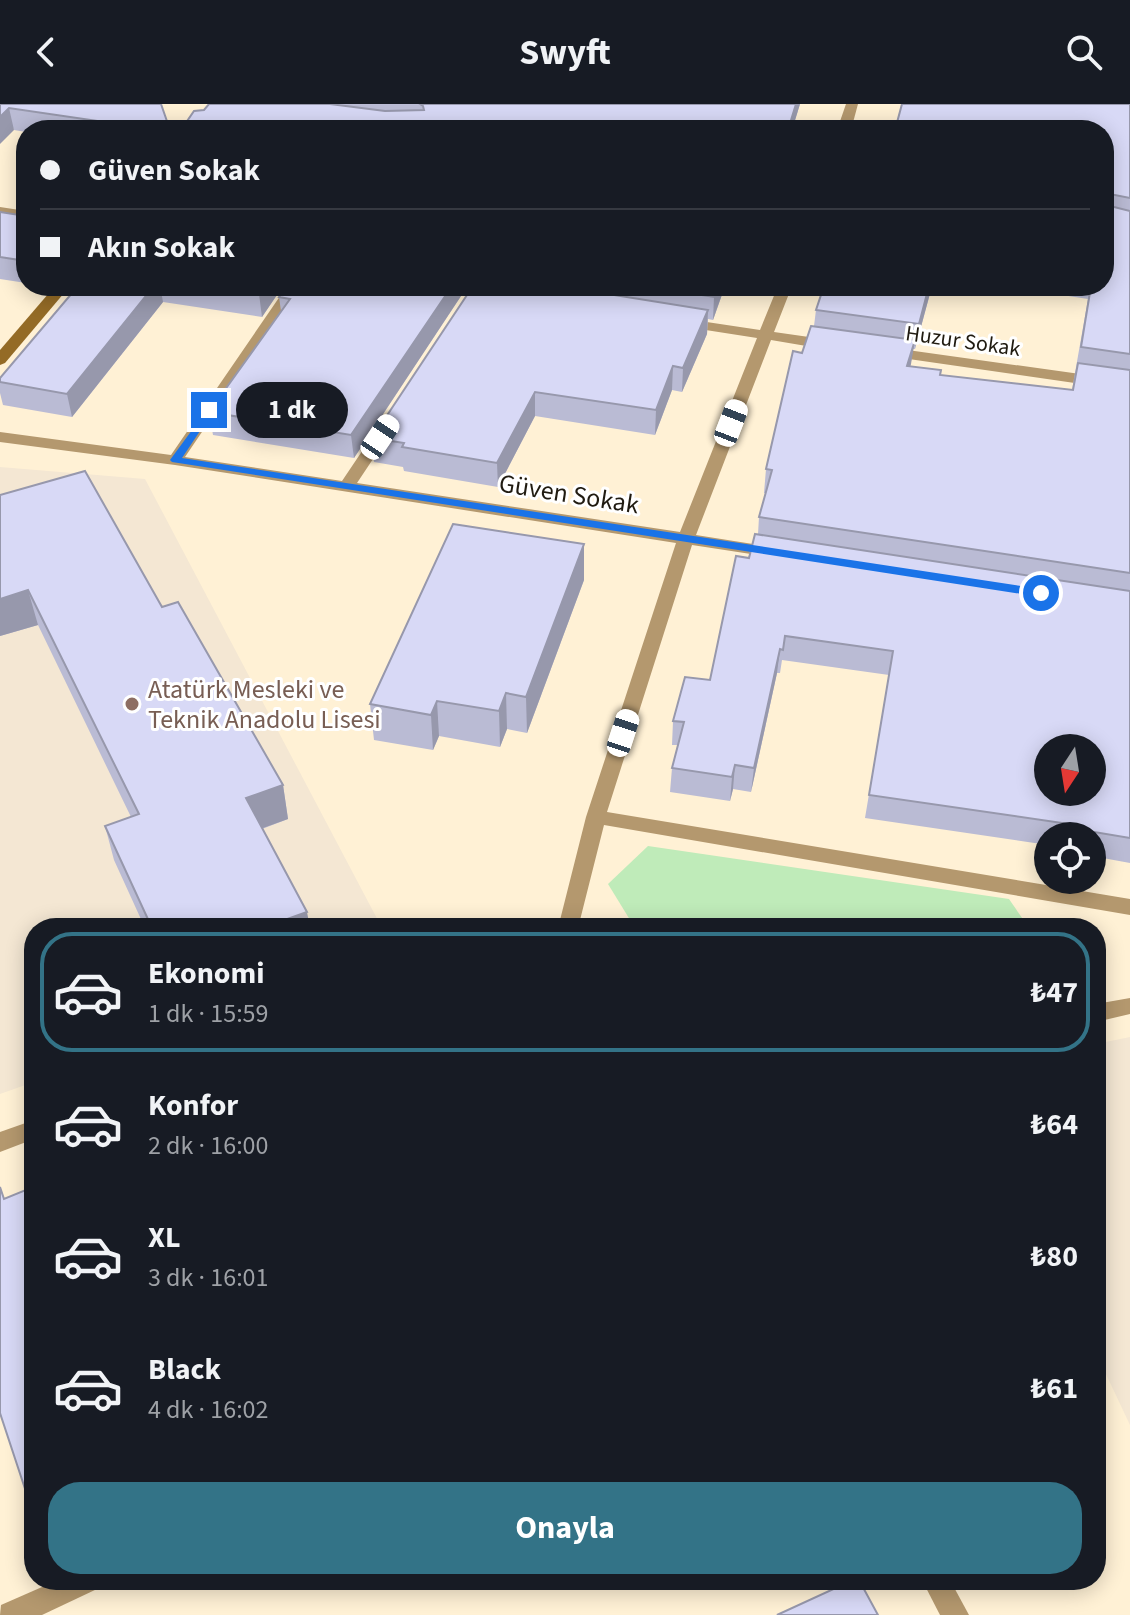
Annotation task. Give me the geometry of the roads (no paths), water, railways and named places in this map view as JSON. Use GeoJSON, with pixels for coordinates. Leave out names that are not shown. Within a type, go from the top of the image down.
{"type":"FeatureCollection","features":[{"type":"Feature","properties":{"kind":"street"},"geometry":{"type":"LineString","coordinates":[[0,360],[54,296]]}},
{"type":"Feature","properties":{"kind":"street"},"geometry":{"type":"LineString","coordinates":[[175,460],[287,296]]}},
{"type":"Feature","properties":{"kind":"street"},"geometry":{"type":"LineString","coordinates":[[568,918],[596,817],[686,538],[781,296]]}},
{"type":"Feature","properties":{"kind":"street"},"geometry":{"type":"LineString","coordinates":[[659,318],[840,346]]}},
{"type":"Feature","properties":{"kind":"street","name":"Huzur Sokak"},"geometry":{"type":"LineString","coordinates":[[871,350],[1130,386]]}},
{"type":"Feature","properties":{"kind":"street"},"geometry":{"type":"LineString","coordinates":[[347,486],[399,407]]}},
{"type":"Feature","properties":{"kind":"street","name":"Güven Sokak"},"geometry":{"type":"LineString","coordinates":[[0,437],[175,460],[793,555]]}},
{"type":"Feature","properties":{"kind":"street"},"geometry":{"type":"LineString","coordinates":[[596,817],[1130,907]]}},
{"type":"Feature","properties":{"kind":"street"},"geometry":{"type":"LineString","coordinates":[[1106,1011],[1130,1006]]}},
{"type":"Feature","properties":{"kind":"street"},"geometry":{"type":"LineString","coordinates":[[0,1142],[24,1133]]}},
{"type":"Feature","properties":{"kind":"street"},"geometry":{"type":"LineString","coordinates":[[11,1615],[66,1590]]}},
{"type":"Feature","properties":{"kind":"street"},"geometry":{"type":"LineString","coordinates":[[941,1590],[955,1615]]}},
{"type":"Feature","properties":{"kind":"place","name":"Atatürk Mesleki ve Teknik Anadolu Lisesi"},"geometry":{"type":"Point","coordinates":[132,704]}}]}
